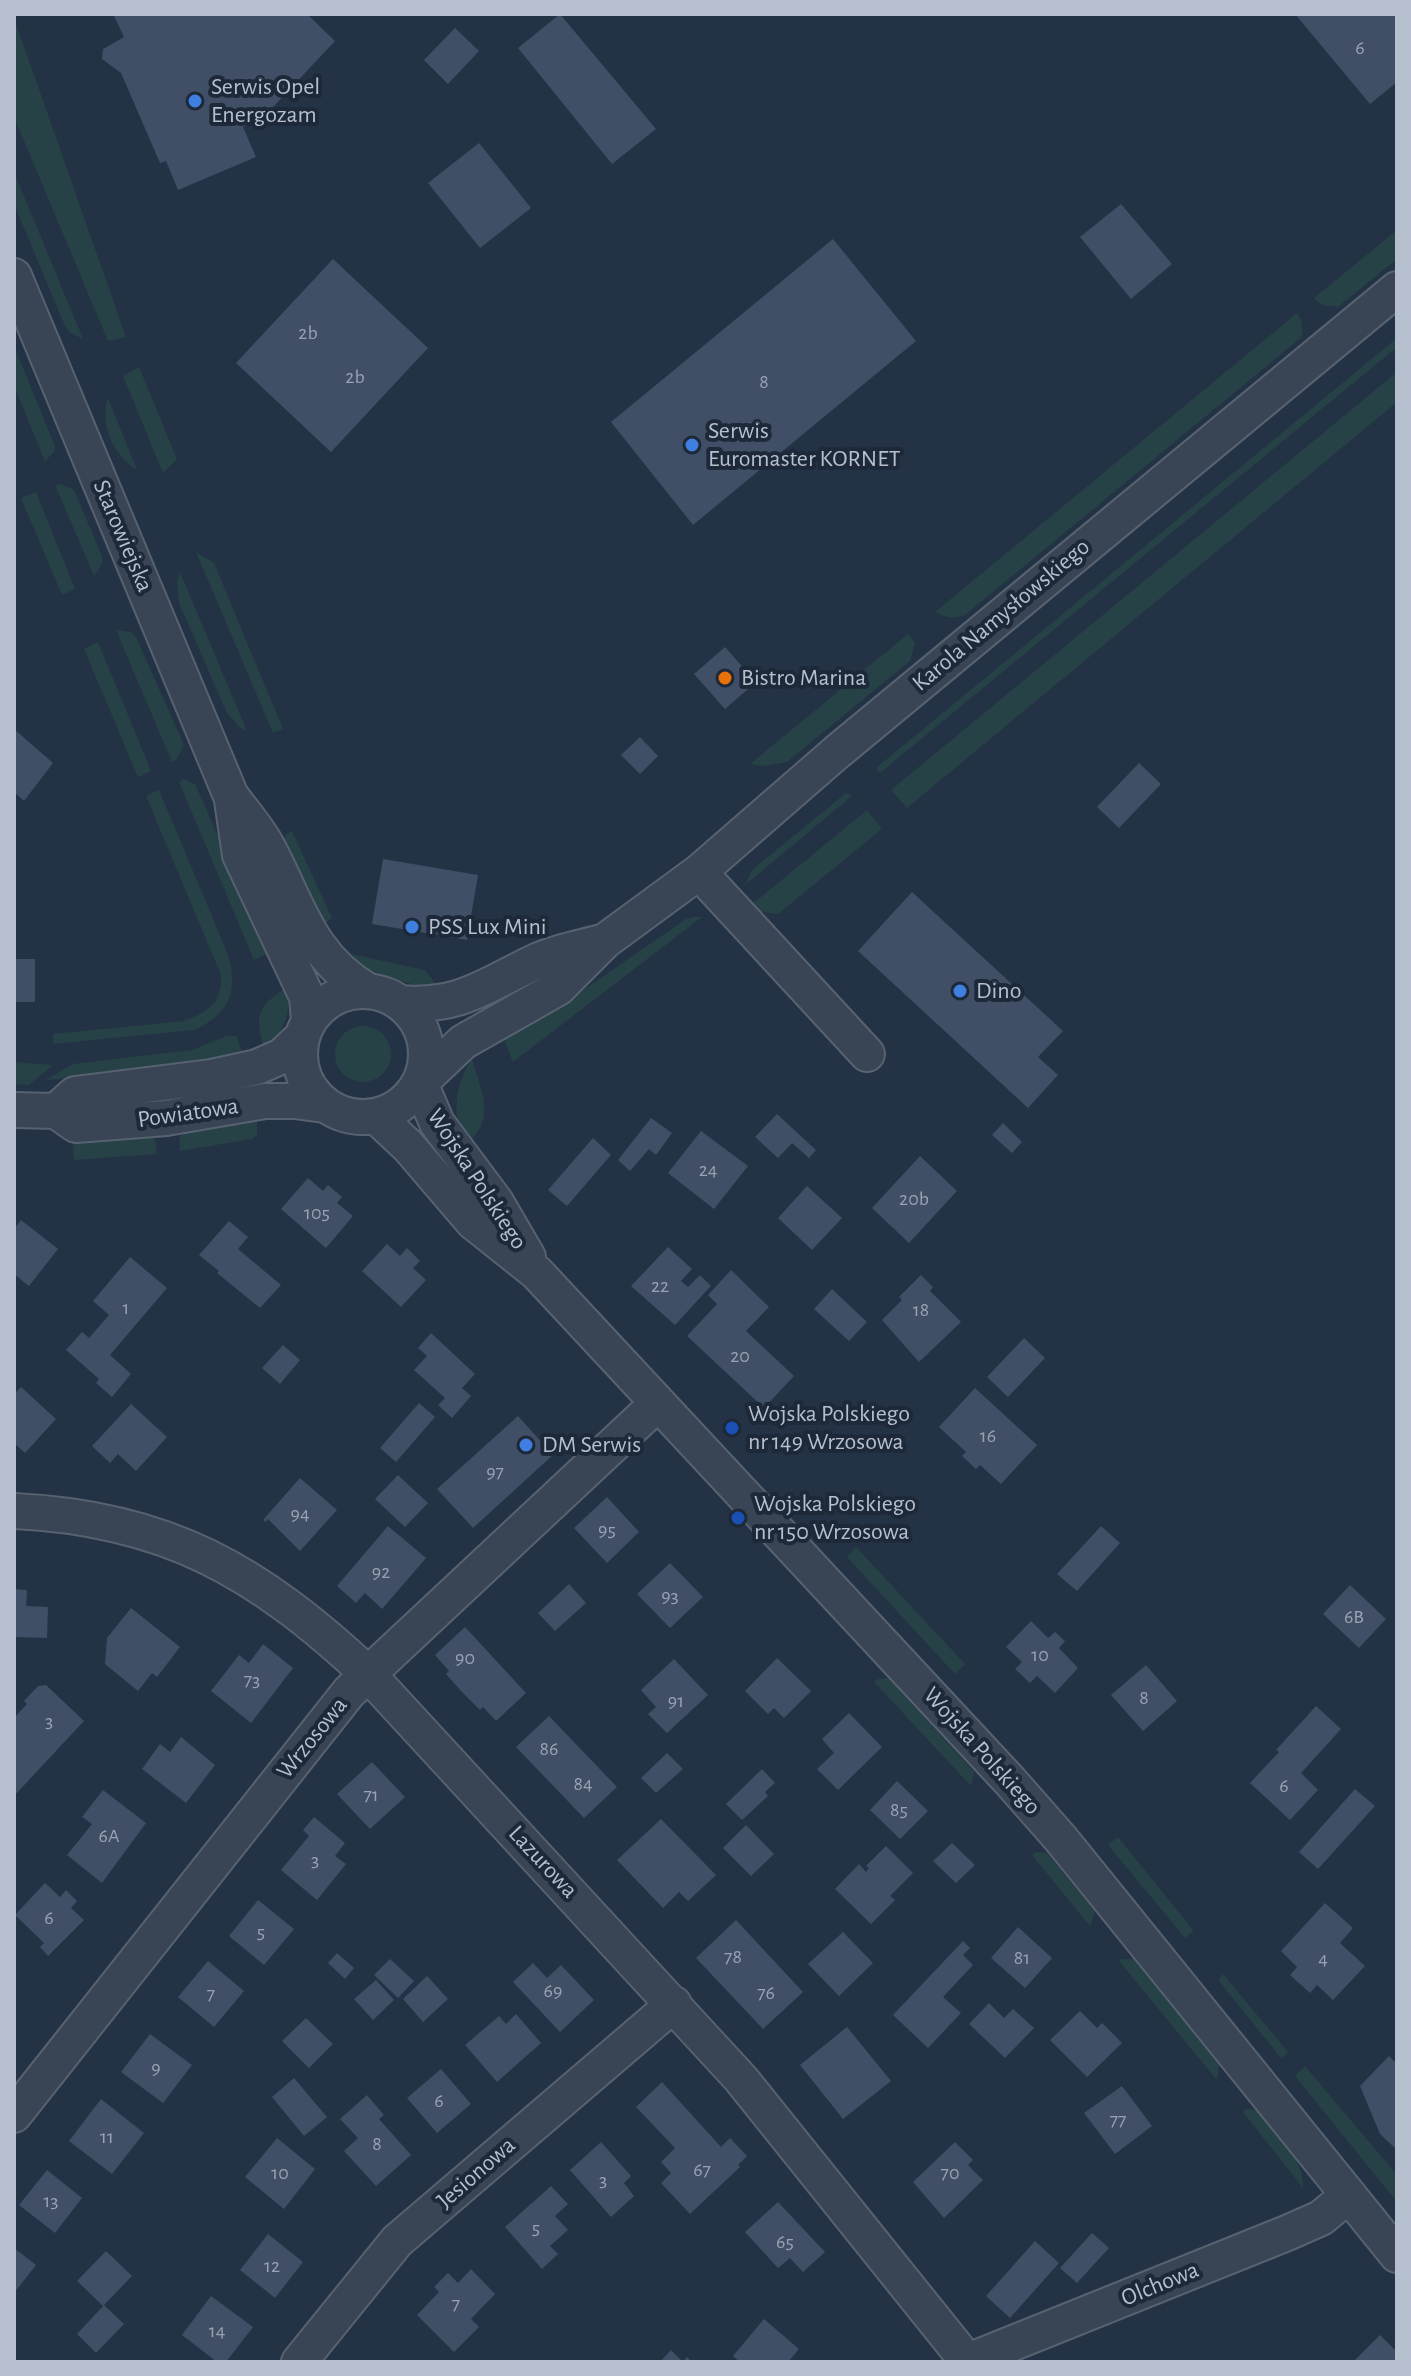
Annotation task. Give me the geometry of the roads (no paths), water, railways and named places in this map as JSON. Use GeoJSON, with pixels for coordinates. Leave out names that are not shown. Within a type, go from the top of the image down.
{"type":"FeatureCollection","features":[{"type":"Feature","properties":{"kind":"street","name":"Starowiejska"},"geometry":{"type":"LineString","coordinates":[[14,276],[231,796],[266,844],[318,948],[335,968],[368,991]]}},
{"type":"Feature","properties":{"kind":"street","name":"Karola Namysłowskiego"},"geometry":{"type":"LineString","coordinates":[[420,1083],[463,1042],[558,988],[605,941],[699,872],[940,666],[1397,289]]}},
{"type":"Feature","properties":{"kind":"street","name":"Starowiejska"},"geometry":{"type":"LineString","coordinates":[[231,796],[240,855],[307,997],[306,1028]]}},
{"type":"Feature","properties":{"kind":"street"},"geometry":{"type":"LineString","coordinates":[[699,872],[867,1054]]}},
{"type":"Feature","properties":{"kind":"street","name":"Karola Namysłowskiego"},"geometry":{"type":"LineString","coordinates":[[400,1003],[452,1001],[542,958],[605,941]]}},
{"type":"Feature","properties":{"kind":"street"},"geometry":{"type":"LineString","coordinates":[[368,991],[400,1003],[413,1015],[422,1030],[426,1046],[426,1065],[420,1083],[402,1104],[377,1117],[358,1118],[340,1114],[324,1105],[311,1091],[302,1074],[299,1056],[306,1028],[335,997],[351,992],[368,991]]}},
{"type":"Feature","properties":{"kind":"street","name":"Powiatowa"},"geometry":{"type":"LineString","coordinates":[[56,1111],[75,1094],[211,1077],[257,1067],[282,1056],[306,1028]]}},
{"type":"Feature","properties":{"kind":"street","name":"Wojska Polskiego"},"geometry":{"type":"LineString","coordinates":[[420,1083],[442,1132],[496,1202],[537,1273]]}},
{"type":"Feature","properties":{"kind":"street","name":"Powiatowa"},"geometry":{"type":"LineString","coordinates":[[14,1110],[56,1111],[76,1125],[166,1118],[265,1101],[324,1105]]}},
{"type":"Feature","properties":{"kind":"street","name":"Wojska Polskiego"},"geometry":{"type":"LineString","coordinates":[[377,1117],[408,1146],[473,1222],[537,1273],[1061,1839],[1397,2255]]}},
{"type":"Feature","properties":{"kind":"street","name":"Wrzosowa"},"geometry":{"type":"LineString","coordinates":[[14,2115],[332,1712],[368,1674],[658,1403]]}},
{"type":"Feature","properties":{"kind":"street","name":"Lazurowa"},"geometry":{"type":"LineString","coordinates":[[14,1511],[66,1515],[151,1533],[200,1552],[244,1576],[306,1618],[368,1674],[674,2004],[788,2136],[967,2362]]}},
{"type":"Feature","properties":{"kind":"street","name":"Jesionowa"},"geometry":{"type":"LineString","coordinates":[[299,2362],[397,2241],[674,2004]]}},
{"type":"Feature","properties":{"kind":"street","name":"Olchowa"},"geometry":{"type":"LineString","coordinates":[[967,2362],[1299,2228],[1321,2218],[1349,2195]]}},
{"type":"Feature","properties":{"kind":"place","name":"Serwis Opel Energozam"},"geometry":{"type":"Point","coordinates":[195,101]}},
{"type":"Feature","properties":{"kind":"place","name":"Serwis Euromaster KORNET"},"geometry":{"type":"Point","coordinates":[692,445]}},
{"type":"Feature","properties":{"kind":"place","name":"Bistro Marina"},"geometry":{"type":"Point","coordinates":[725,678]}},
{"type":"Feature","properties":{"kind":"place","name":"PSS Lux Mini"},"geometry":{"type":"Point","coordinates":[412,927]}},
{"type":"Feature","properties":{"kind":"place","name":"Dino"},"geometry":{"type":"Point","coordinates":[960,991]}},
{"type":"Feature","properties":{"kind":"place","name":"Wojska Polskiego nr 149 Wrzosowa"},"geometry":{"type":"Point","coordinates":[732,1428]}},
{"type":"Feature","properties":{"kind":"place","name":"DM Serwis"},"geometry":{"type":"Point","coordinates":[526,1445]}},
{"type":"Feature","properties":{"kind":"place","name":"Wojska Polskiego nr 150 Wrzosowa"},"geometry":{"type":"Point","coordinates":[738,1518]}}]}
